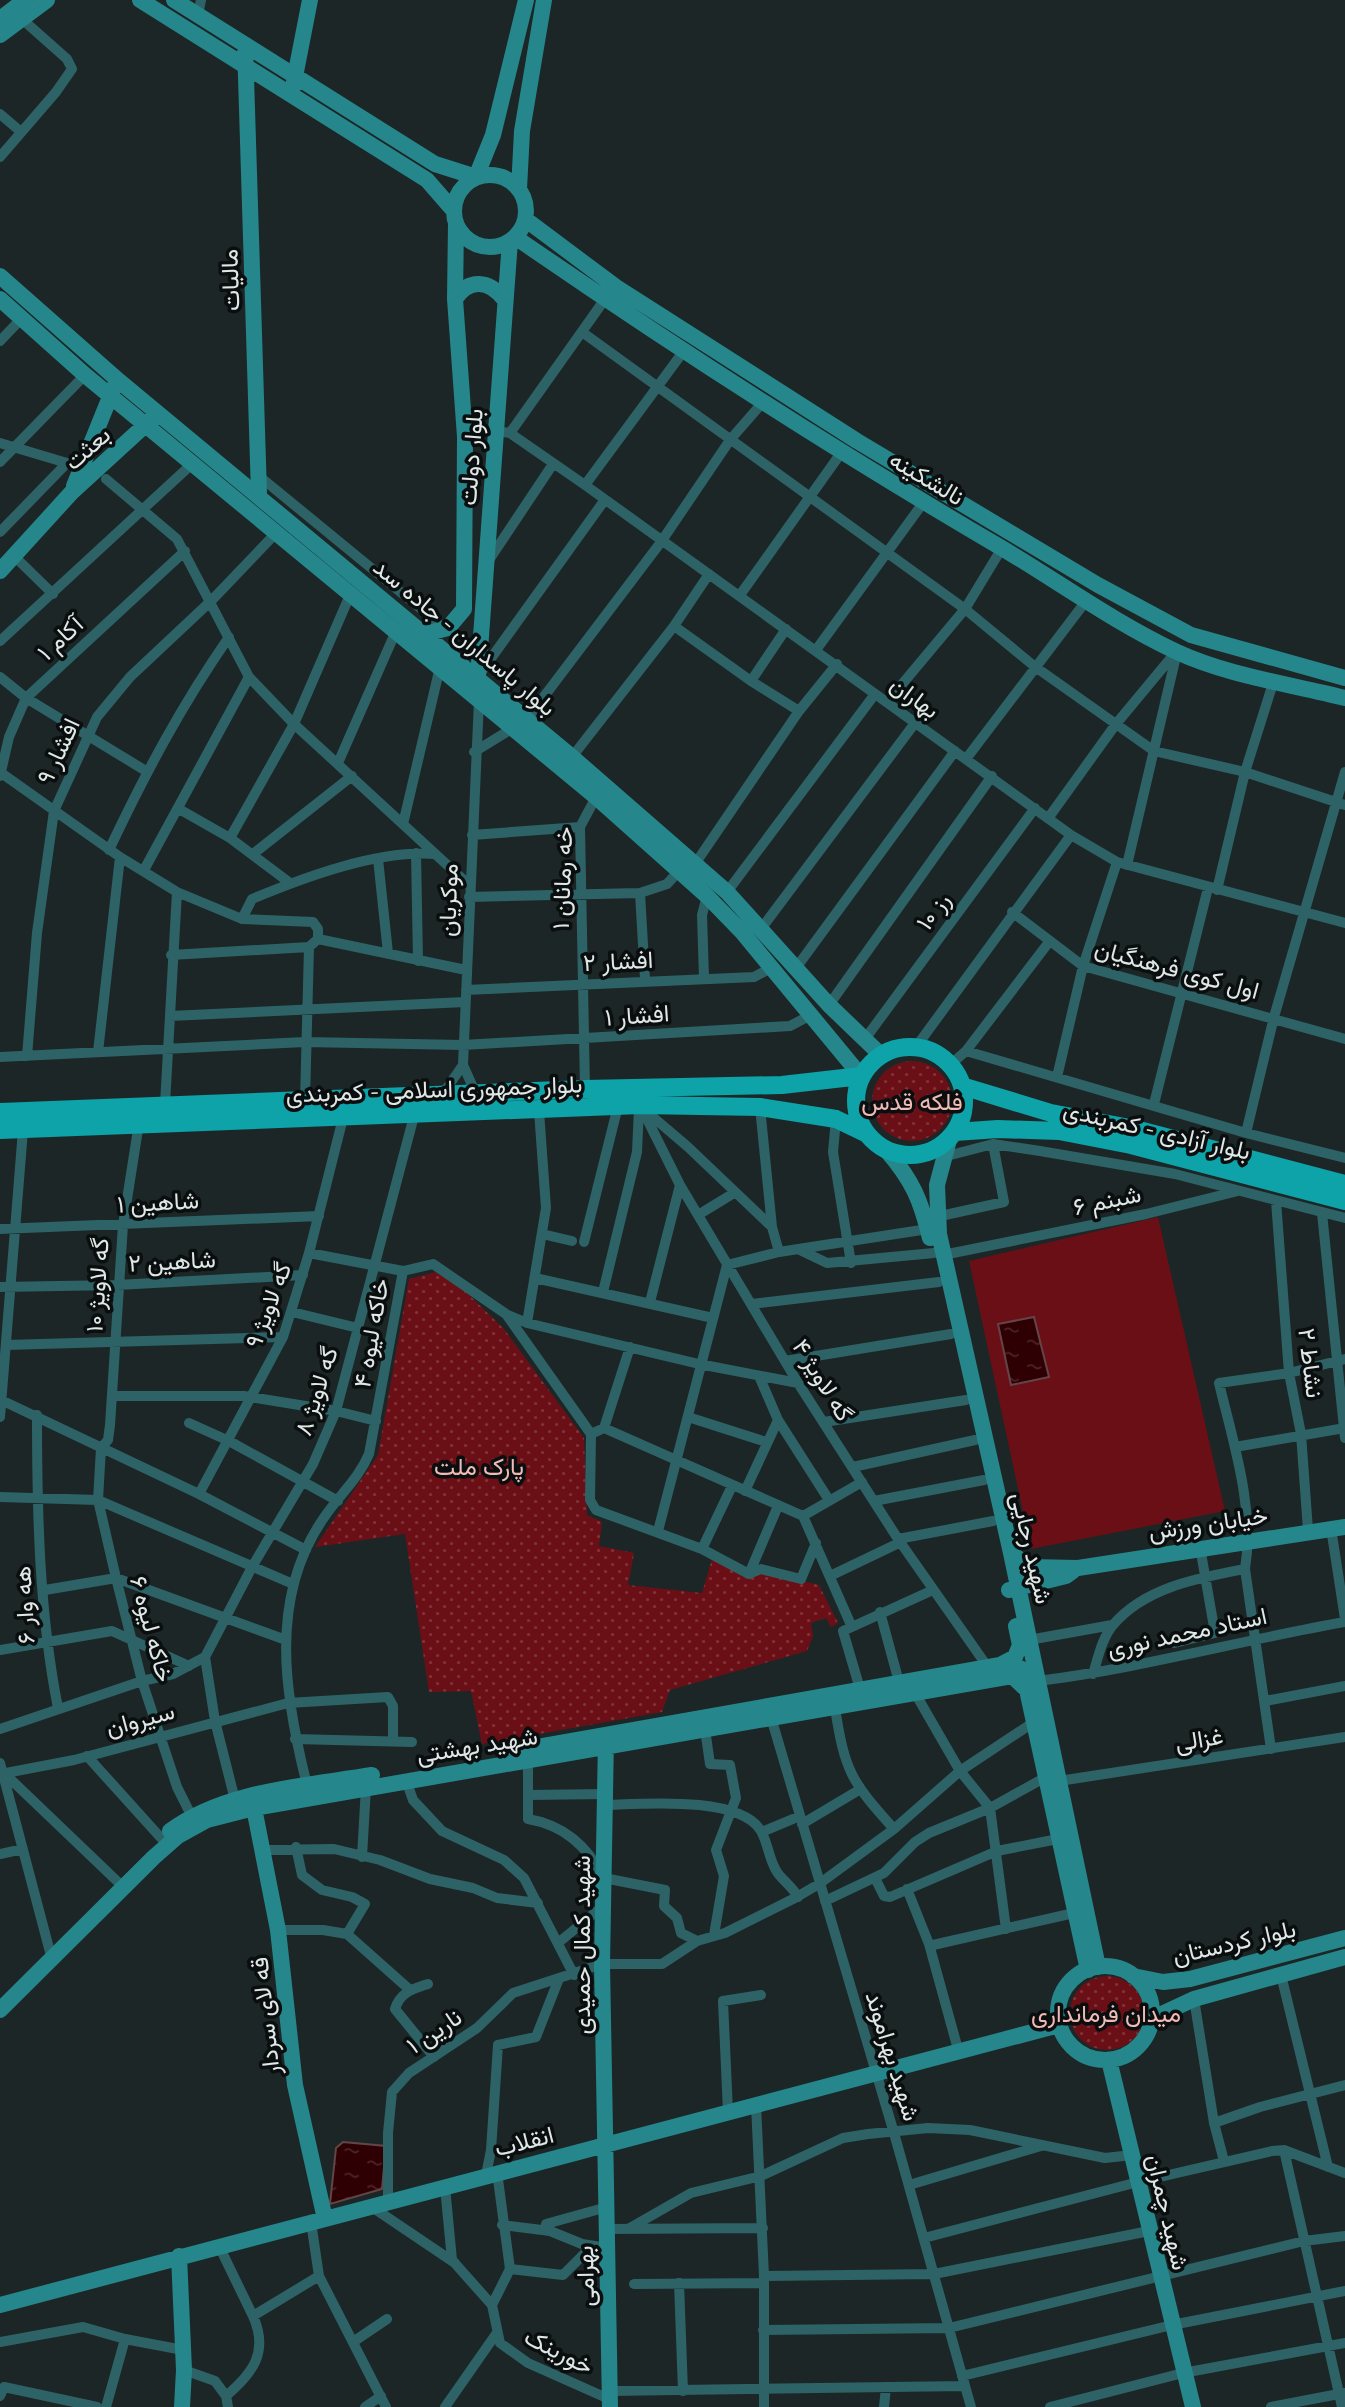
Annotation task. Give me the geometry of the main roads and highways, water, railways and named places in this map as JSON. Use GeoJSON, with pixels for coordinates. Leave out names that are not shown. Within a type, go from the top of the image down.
{"type":"FeatureCollection","features":[{"type":"Feature","properties":{"kind":"main road"},"geometry":{"type":"LineString","coordinates":[[0,19],[24,0]]}},
{"type":"Feature","properties":{"kind":"main road"},"geometry":{"type":"LineString","coordinates":[[0,35],[47,0]]}},
{"type":"Feature","properties":{"kind":"main road"},"geometry":{"type":"LineString","coordinates":[[140,0],[247,65],[293,85],[435,164],[476,177],[499,176],[519,189],[524,198],[525,219],[512,239],[489,247],[478,245],[461,233],[455,217],[427,180],[293,85],[199,7],[174,0]]}},
{"type":"Feature","properties":{"kind":"main road"},"geometry":{"type":"LineString","coordinates":[[293,85],[310,0]]}},
{"type":"Feature","properties":{"kind":"main road"},"geometry":{"type":"LineString","coordinates":[[455,217],[458,195],[476,177],[493,135],[526,0]]}},
{"type":"Feature","properties":{"kind":"main road"},"geometry":{"type":"LineString","coordinates":[[519,189],[522,131],[544,0]]}},
{"type":"Feature","properties":{"kind":"main road","name":"مالیات"},"geometry":{"type":"LineString","coordinates":[[245,45],[259,494]]}},
{"type":"Feature","properties":{"kind":"main road","name":"بلوار دولت"},"geometry":{"type":"LineString","coordinates":[[425,634],[448,628],[464,609],[465,437],[455,299],[455,217]]}},
{"type":"Feature","properties":{"kind":"main road","name":"نالشکینه"},"geometry":{"type":"LineString","coordinates":[[525,219],[616,287],[1098,585],[1191,635],[1345,678]]}},
{"type":"Feature","properties":{"kind":"main road","name":"بلوار دولت"},"geometry":{"type":"LineString","coordinates":[[478,677],[485,565],[500,434],[504,299],[512,239]]}},
{"type":"Feature","properties":{"kind":"main road","name":"نالشکینه"},"geometry":{"type":"LineString","coordinates":[[512,239],[841,453],[1086,601],[1177,652],[1208,664],[1345,698]]}},
{"type":"Feature","properties":{"kind":"main road","name":"بلوار پاسداران - جاده سد"},"geometry":{"type":"LineString","coordinates":[[0,276],[114,387],[147,424],[193,463],[596,797],[617,808],[695,864],[727,892],[830,1005],[881,1055]]}},
{"type":"Feature","properties":{"kind":"main road"},"geometry":{"type":"LineString","coordinates":[[455,299],[461,290],[477,284],[496,289],[504,299]]}},
{"type":"Feature","properties":{"kind":"main road","name":"بلوار پاسداران - جاده سد"},"geometry":{"type":"LineString","coordinates":[[0,299],[85,375],[114,387],[159,412],[572,757],[678,872],[707,895],[862,1076]]}},
{"type":"Feature","properties":{"kind":"main road"},"geometry":{"type":"LineString","coordinates":[[683,352],[693,336]]}},
{"type":"Feature","properties":{"kind":"main road","name":"بعثت"},"geometry":{"type":"LineString","coordinates":[[72,492],[114,387]]}},
{"type":"Feature","properties":{"kind":"main road","name":"بعثت"},"geometry":{"type":"LineString","coordinates":[[72,492],[159,412]]}},
{"type":"Feature","properties":{"kind":"main road"},"geometry":{"type":"LineString","coordinates":[[465,437],[500,434]]}},
{"type":"Feature","properties":{"kind":"main road"},"geometry":{"type":"LineString","coordinates":[[923,503],[934,486]]}},
{"type":"Feature","properties":{"kind":"main road"},"geometry":{"type":"LineString","coordinates":[[0,571],[72,492]]}},
{"type":"Feature","properties":{"kind":"main road"},"geometry":{"type":"LineString","coordinates":[[1177,652],[1191,635]]}},
{"type":"Feature","properties":{"kind":"main road"},"geometry":{"type":"LineString","coordinates":[[916,1047],[929,1050],[950,1065],[962,1086],[962,1118],[949,1143],[920,1155],[903,1156],[887,1151],[865,1133],[856,1105],[862,1076],[881,1055],[898,1048],[916,1047]]}},
{"type":"Feature","properties":{"kind":"main road","name":"بلوار جمهوری اسلامی - کمربندی"},"geometry":{"type":"LineString","coordinates":[[0,1112],[585,1089],[782,1085],[862,1076]]}},
{"type":"Feature","properties":{"kind":"main road","name":"بلوار آزادی - کمربندی"},"geometry":{"type":"LineString","coordinates":[[962,1086],[1049,1121],[1277,1192],[1345,1201]]}},
{"type":"Feature","properties":{"kind":"main road","name":"بلوار جمهوری اسلامی - کمربندی"},"geometry":{"type":"LineString","coordinates":[[0,1130],[139,1123],[414,1116],[640,1105],[760,1107],[836,1119],[865,1133]]}},
{"type":"Feature","properties":{"kind":"main road","name":"بلوار آزادی - کمربندی"},"geometry":{"type":"LineString","coordinates":[[949,1143],[1049,1121],[1135,1129],[1345,1184]]}},
{"type":"Feature","properties":{"kind":"main road","name":"شهید رجایی"},"geometry":{"type":"LineString","coordinates":[[932,1223],[937,1185],[949,1143]]}},
{"type":"Feature","properties":{"kind":"main road","name":"شهید رجایی"},"geometry":{"type":"LineString","coordinates":[[887,1151],[909,1176],[932,1223],[1011,1553],[1020,1645],[1015,1657],[994,1666]]}},
{"type":"Feature","properties":{"kind":"main road","name":"شهید رجایی"},"geometry":{"type":"LineString","coordinates":[[939,1254],[939,1282],[993,1521],[1029,1640],[1035,1687],[1093,1968]]}},
{"type":"Feature","properties":{"kind":"main road","name":"خیابان ورزش"},"geometry":{"type":"LineString","coordinates":[[1011,1553],[1030,1567],[1077,1568],[1308,1530],[1338,1528]]}},
{"type":"Feature","properties":{"kind":"main road","name":"خیابان ورزش"},"geometry":{"type":"LineString","coordinates":[[1014,1590],[1066,1576],[1077,1568]]}},
{"type":"Feature","properties":{"kind":"main road"},"geometry":{"type":"LineString","coordinates":[[994,1666],[1021,1667],[1032,1675],[1035,1687]]}},
{"type":"Feature","properties":{"kind":"main road","name":"شهید بهشتی"},"geometry":{"type":"LineString","coordinates":[[0,2010],[178,1836],[207,1820],[254,1808],[366,1787],[528,1760],[606,1741],[705,1729],[860,1689],[994,1666]]}},
{"type":"Feature","properties":{"kind":"main road","name":"شهید بهشتی"},"geometry":{"type":"LineString","coordinates":[[0,2001],[162,1838],[191,1815],[235,1800],[307,1786],[606,1741],[770,1712],[835,1708],[1012,1676],[1035,1687]]}},
{"type":"Feature","properties":{"kind":"main road","name":"شهید رجایی"},"geometry":{"type":"LineString","coordinates":[[1035,1687],[1034,1722],[1053,1779],[1058,1839],[1074,1913],[1093,1968]]}},
{"type":"Feature","properties":{"kind":"main road","name":"شهید کمال حمیدی"},"geometry":{"type":"LineString","coordinates":[[606,1741],[601,1964],[607,2144]]}},
{"type":"Feature","properties":{"kind":"main road","name":"قه لای سردار"},"geometry":{"type":"LineString","coordinates":[[254,1808],[278,1930],[295,2085],[318,2220]]}},
{"type":"Feature","properties":{"kind":"main road","name":"بلوار کردستان"},"geometry":{"type":"LineString","coordinates":[[1132,1976],[1163,1982],[1190,1979],[1345,1938]]}},
{"type":"Feature","properties":{"kind":"main road","name":"بلوار کردستان"},"geometry":{"type":"LineString","coordinates":[[1151,2019],[1194,1999],[1345,1957]]}},
{"type":"Feature","properties":{"kind":"main road"},"geometry":{"type":"LineString","coordinates":[[1093,1968],[1122,1970],[1132,1976],[1148,1995],[1151,2019],[1147,2034],[1138,2047],[1110,2060],[1084,2055],[1073,2048],[1059,2025],[1059,2003],[1069,1983],[1093,1968]]}},
{"type":"Feature","properties":{"kind":"main road"},"geometry":{"type":"LineString","coordinates":[[1190,1979],[1194,1999]]}},
{"type":"Feature","properties":{"kind":"main road","name":"انقلاب"},"geometry":{"type":"LineString","coordinates":[[0,2305],[491,2173],[1059,2025]]}},
{"type":"Feature","properties":{"kind":"main road","name":"شهید چمران"},"geometry":{"type":"LineString","coordinates":[[1110,2060],[1193,2407]]}},
{"type":"Feature","properties":{"kind":"main road","name":"بهرامی"},"geometry":{"type":"LineString","coordinates":[[607,2144],[607,2230],[600,2247],[609,2399]]}},
{"type":"Feature","properties":{"kind":"main road"},"geometry":{"type":"LineString","coordinates":[[179,2256],[184,2370],[182,2407]]}},
{"type":"Feature","properties":{"kind":"main road","name":"شهید چمران"},"geometry":{"type":"LineString","coordinates":[[1183,2373],[1186,2407]]}},
{"type":"Feature","properties":{"kind":"water"},"geometry":{"type":"Polygon","coordinates":[[[1034,1317],[1049,1377],[1011,1385],[998,1324],[1034,1317]]]}},
{"type":"Feature","properties":{"kind":"water"},"geometry":{"type":"Polygon","coordinates":[[[343,2142],[386,2146],[382,2189],[330,2204],[336,2148],[343,2142]]]}},
{"type":"Feature","properties":{"kind":"park label","name":"فلکه قدس"},"geometry":{"type":"Point","coordinates":[912,1101]}},
{"type":"Feature","properties":{"kind":"park label","name":"پارک ملت"},"geometry":{"type":"Point","coordinates":[479,1466]}},
{"type":"Feature","properties":{"kind":"park label","name":"میدان فرمانداری"},"geometry":{"type":"Point","coordinates":[1106,2013]}}]}
